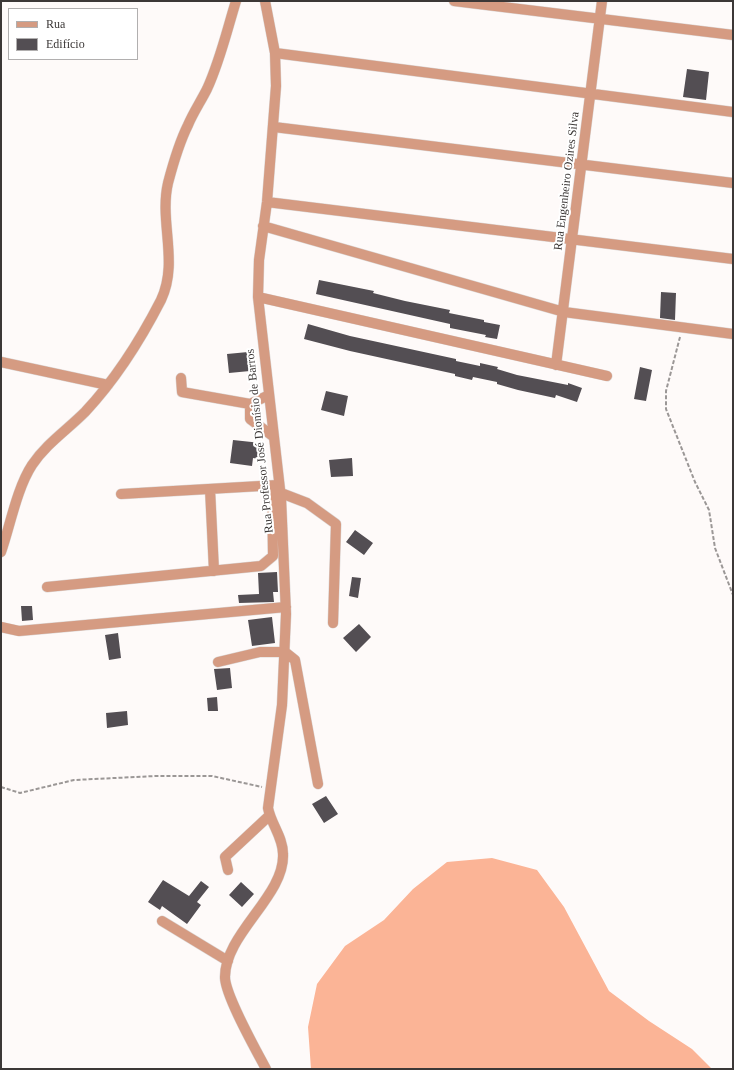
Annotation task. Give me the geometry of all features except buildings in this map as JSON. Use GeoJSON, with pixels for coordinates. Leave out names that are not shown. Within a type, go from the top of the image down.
{"type":"FeatureCollection","features":[{"type":"Feature","properties":{"kind":"street"},"geometry":{"type":"LineString","coordinates":[[1,552],[24,482],[32,465],[108,385],[142,334],[161,298],[168,280],[170,260],[166,205],[168,185],[177,152],[187,125],[207,89],[213,74],[236,1]]}},
{"type":"Feature","properties":{"kind":"street","name":"Rua Professor José Dionísio de Barros"},"geometry":{"type":"LineString","coordinates":[[265,1],[275,53],[276,86],[274,128],[267,202],[259,260],[258,297],[274,437],[286,607],[285,652],[282,666],[279,728],[270,789],[270,815],[281,841],[284,854],[280,874],[262,905],[234,945],[228,961],[225,978],[231,998],[266,1069]]}},
{"type":"Feature","properties":{"kind":"street"},"geometry":{"type":"LineString","coordinates":[[454,1],[733,35]]}},
{"type":"Feature","properties":{"kind":"street","name":"Rua Engenheiro Ozires Silva"},"geometry":{"type":"LineString","coordinates":[[556,365],[573,241],[580,166],[591,93],[602,1]]}},
{"type":"Feature","properties":{"kind":"street"},"geometry":{"type":"LineString","coordinates":[[275,53],[733,112]]}},
{"type":"Feature","properties":{"kind":"street"},"geometry":{"type":"LineString","coordinates":[[274,128],[580,166],[733,183]]}},
{"type":"Feature","properties":{"kind":"street"},"geometry":{"type":"LineString","coordinates":[[267,202],[573,241],[733,259]]}},
{"type":"Feature","properties":{"kind":"street"},"geometry":{"type":"LineString","coordinates":[[263,226],[564,312],[733,334]]}},
{"type":"Feature","properties":{"kind":"street"},"geometry":{"type":"LineString","coordinates":[[258,297],[607,376]]}},
{"type":"Feature","properties":{"kind":"street"},"geometry":{"type":"LineString","coordinates":[[1,362],[108,385]]}},
{"type":"Feature","properties":{"kind":"street"},"geometry":{"type":"LineString","coordinates":[[181,378],[182,392],[250,404],[269,395]]}},
{"type":"Feature","properties":{"kind":"street"},"geometry":{"type":"LineString","coordinates":[[250,404],[250,419],[274,437]]}},
{"type":"Feature","properties":{"kind":"street"},"geometry":{"type":"LineString","coordinates":[[48,587],[261,566],[273,556],[277,488]]}},
{"type":"Feature","properties":{"kind":"street"},"geometry":{"type":"LineString","coordinates":[[121,494],[210,489],[277,488],[307,503],[336,524],[333,623]]}},
{"type":"Feature","properties":{"kind":"street"},"geometry":{"type":"LineString","coordinates":[[210,489],[214,571]]}},
{"type":"Feature","properties":{"kind":"street"},"geometry":{"type":"LineString","coordinates":[[1,627],[19,631],[286,607]]}},
{"type":"Feature","properties":{"kind":"street"},"geometry":{"type":"LineString","coordinates":[[218,662],[260,652],[285,652],[295,660],[318,784]]}},
{"type":"Feature","properties":{"kind":"street"},"geometry":{"type":"LineString","coordinates":[[228,870],[225,857],[270,815]]}},
{"type":"Feature","properties":{"kind":"street"},"geometry":{"type":"LineString","coordinates":[[162,921],[228,961]]}},
{"type":"Feature","properties":{"kind":"path"},"geometry":{"type":"LineString","coordinates":[[683,328],[666,391],[666,410],[695,482],[709,510],[715,548],[733,595]]}},
{"type":"Feature","properties":{"kind":"path"},"geometry":{"type":"LineString","coordinates":[[1,787],[20,793],[74,780],[156,776],[212,776],[270,789]]}},
{"type":"Feature","properties":{"kind":"shaded area"},"geometry":{"type":"Polygon","coordinates":[[[492,858],[537,870],[564,907],[609,991],[649,1021],[692,1049],[712,1069],[311,1069],[308,1027],[317,984],[345,946],[384,920],[413,889],[447,862],[492,858]]]}}]}
